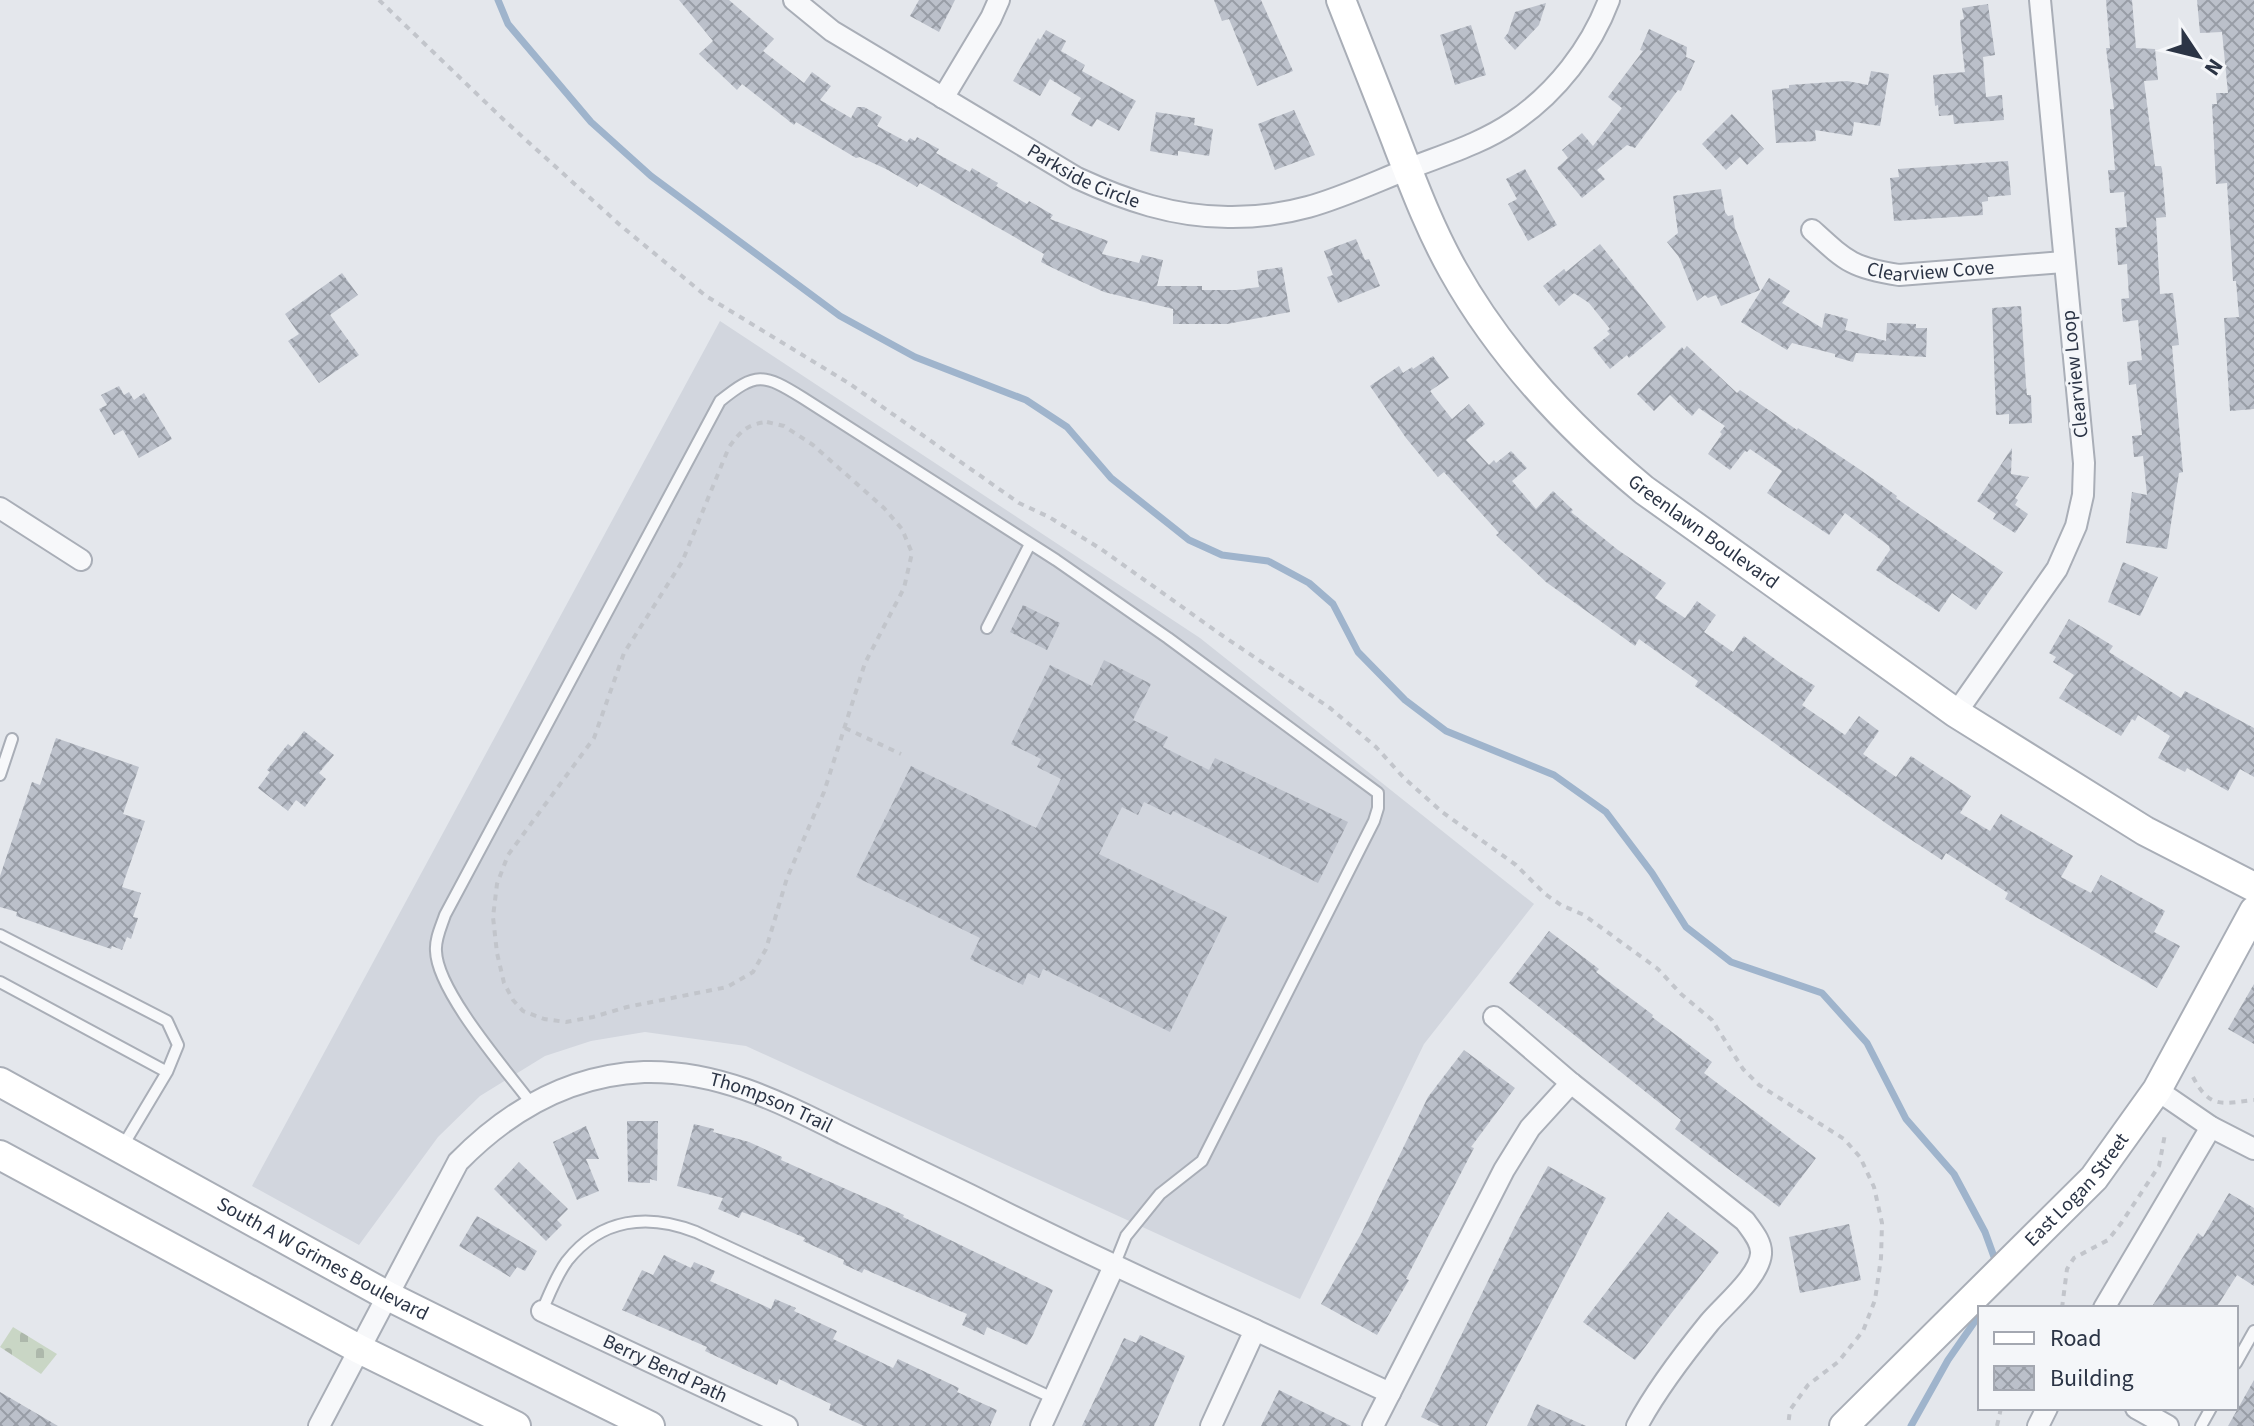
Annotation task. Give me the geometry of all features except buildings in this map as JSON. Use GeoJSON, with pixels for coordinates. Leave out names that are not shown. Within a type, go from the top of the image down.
{"type":"FeatureCollection","features":[{"type":"Feature","properties":{"kind":"street","name":"Parkside Circle"},"geometry":{"type":"LineString","coordinates":[[794,0],[832,31],[1077,178],[1112,195],[1150,207],[1227,217],[1286,213],[1357,192],[1408,169]]}},
{"type":"Feature","properties":{"kind":"street"},"geometry":{"type":"LineString","coordinates":[[943,98],[999,0]]}},
{"type":"Feature","properties":{"kind":"street","name":"Greenlawn Boulevard"},"geometry":{"type":"LineString","coordinates":[[1341,0],[1428,221],[1453,271],[1490,330],[1562,417],[1644,490],[1956,713],[2145,831],[2254,887]]}},
{"type":"Feature","properties":{"kind":"street"},"geometry":{"type":"LineString","coordinates":[[1408,169],[1453,153],[1513,123],[1555,86],[1583,53],[1599,26],[1609,0]]}},
{"type":"Feature","properties":{"kind":"street","name":"Clearview Loop"},"geometry":{"type":"LineString","coordinates":[[1956,713],[2057,569],[2076,526],[2083,495],[2084,463],[2040,0]]}},
{"type":"Feature","properties":{"kind":"street","name":"Clearview Cove"},"geometry":{"type":"LineString","coordinates":[[1812,230],[1846,261],[1872,271],[1899,275],[2063,262]]}},
{"type":"Feature","properties":{"kind":"street"},"geometry":{"type":"LineString","coordinates":[[0,508],[81,560]]}},
{"type":"Feature","properties":{"kind":"street","name":"East Logan Street"},"geometry":{"type":"LineString","coordinates":[[1844,1426],[2094,1178],[2157,1090],[2254,911]]}},
{"type":"Feature","properties":{"kind":"street"},"geometry":{"type":"LineString","coordinates":[[1494,1017],[1571,1083],[1745,1221],[1757,1237],[1761,1254],[1753,1274],[1709,1323],[1637,1426]]}},
{"type":"Feature","properties":{"kind":"street","name":"Thompson Trail"},"geometry":{"type":"LineString","coordinates":[[319,1426],[458,1162],[482,1138],[531,1103],[577,1083],[609,1075],[675,1073],[720,1080],[770,1097],[1114,1266],[1390,1393]]}},
{"type":"Feature","properties":{"kind":"street","name":"South A W Grimes Boulevard"},"geometry":{"type":"LineString","coordinates":[[0,1082],[388,1296],[650,1426]]}},
{"type":"Feature","properties":{"kind":"street"},"geometry":{"type":"LineString","coordinates":[[1373,1426],[1504,1170],[1530,1128],[1571,1083]]}},
{"type":"Feature","properties":{"kind":"street"},"geometry":{"type":"LineString","coordinates":[[2157,1090],[2211,1127],[2254,1149]]}},
{"type":"Feature","properties":{"kind":"street"},"geometry":{"type":"LineString","coordinates":[[2105,1306],[2211,1127]]}},
{"type":"Feature","properties":{"kind":"street"},"geometry":{"type":"LineString","coordinates":[[0,1155],[359,1349],[516,1426]]}},
{"type":"Feature","properties":{"kind":"street"},"geometry":{"type":"LineString","coordinates":[[1041,1426],[1114,1266]]}},
{"type":"Feature","properties":{"kind":"street","name":"Berry Bend Path"},"geometry":{"type":"LineString","coordinates":[[542,1311],[787,1426]]}},
{"type":"Feature","properties":{"kind":"street"},"geometry":{"type":"LineString","coordinates":[[1211,1426],[1255,1330]]}},
{"type":"Feature","properties":{"kind":"street"},"geometry":{"type":"LineString","coordinates":[[2140,1410],[2168,1426]]}},
{"type":"Feature","properties":{"kind":"lane"},"geometry":{"type":"LineString","coordinates":[[531,1103],[449,989],[436,952],[438,934],[445,915],[720,401],[749,379],[766,379],[785,387],[1030,544],[1168,638],[1378,793],[1374,821],[1202,1161],[1160,1194],[1126,1236],[1114,1266]]}},
{"type":"Feature","properties":{"kind":"lane"},"geometry":{"type":"LineString","coordinates":[[987,628],[1030,544]]}},
{"type":"Feature","properties":{"kind":"lane"},"geometry":{"type":"LineString","coordinates":[[0,775],[12,739]]}},
{"type":"Feature","properties":{"kind":"lane"},"geometry":{"type":"LineString","coordinates":[[0,935],[167,1021],[178,1045],[167,1072],[120,1150]]}},
{"type":"Feature","properties":{"kind":"lane"},"geometry":{"type":"LineString","coordinates":[[0,982],[167,1072]]}},
{"type":"Feature","properties":{"kind":"lane"},"geometry":{"type":"LineString","coordinates":[[542,1311],[557,1277],[582,1246],[618,1225],[656,1220],[696,1232],[1055,1399]]}},
{"type":"Feature","properties":{"kind":"lane"},"geometry":{"type":"LineString","coordinates":[[2238,1359],[2254,1331]]}},
{"type":"Feature","properties":{"kind":"path"},"geometry":{"type":"LineString","coordinates":[[754,423],[784,426],[813,445],[884,508],[902,529],[909,543],[911,562],[904,588],[865,663],[845,728],[824,792],[787,878],[766,949],[753,972],[727,987],[566,1022],[544,1019],[523,1011],[513,1000],[504,983],[493,917],[497,884],[508,855],[594,738],[624,653],[682,562],[729,447],[741,431],[754,423]]}},
{"type":"Feature","properties":{"kind":"path"},"geometry":{"type":"LineString","coordinates":[[845,728],[901,754]]}},
{"type":"Feature","properties":{"kind":"path"},"geometry":{"type":"LineString","coordinates":[[2190,1071],[2198,1087],[2211,1099],[2224,1105],[2254,1100]]}},
{"type":"Feature","properties":{"kind":"path"},"geometry":{"type":"LineString","coordinates":[[2062,1306],[2067,1269],[2074,1258],[2108,1240],[2122,1222],[2159,1166],[2165,1134]]}},
{"type":"Feature","properties":{"kind":"shaded area"},"geometry":{"type":"Polygon","coordinates":[[[720,321],[1200,638],[1534,904],[1424,1044],[1300,1299],[746,1046],[645,1032],[591,1041],[545,1056],[480,1096],[438,1137],[359,1245],[252,1186],[720,321]]]}},
{"type":"Feature","properties":{"kind":"green space"},"geometry":{"type":"Polygon","coordinates":[[[13,1327],[57,1354],[41,1374],[0,1347],[13,1327]]]}},
{"type":"Feature","properties":{"kind":"waterway"},"geometry":{"type":"LineString","coordinates":[[498,0],[508,24],[591,122],[651,176],[840,316],[915,357],[1026,400],[1067,427],[1111,478],[1189,540],[1222,555],[1268,561],[1309,583],[1333,604],[1358,652],[1405,700],[1446,731],[1554,775],[1606,812],[1652,873],[1686,927],[1731,962],[1822,993],[1867,1043],[1906,1119],[1954,1174],[1985,1232],[1997,1265]]}},
{"type":"Feature","properties":{"kind":"waterway"},"geometry":{"type":"LineString","coordinates":[[1911,1426],[1948,1360],[1978,1317]]}}]}
